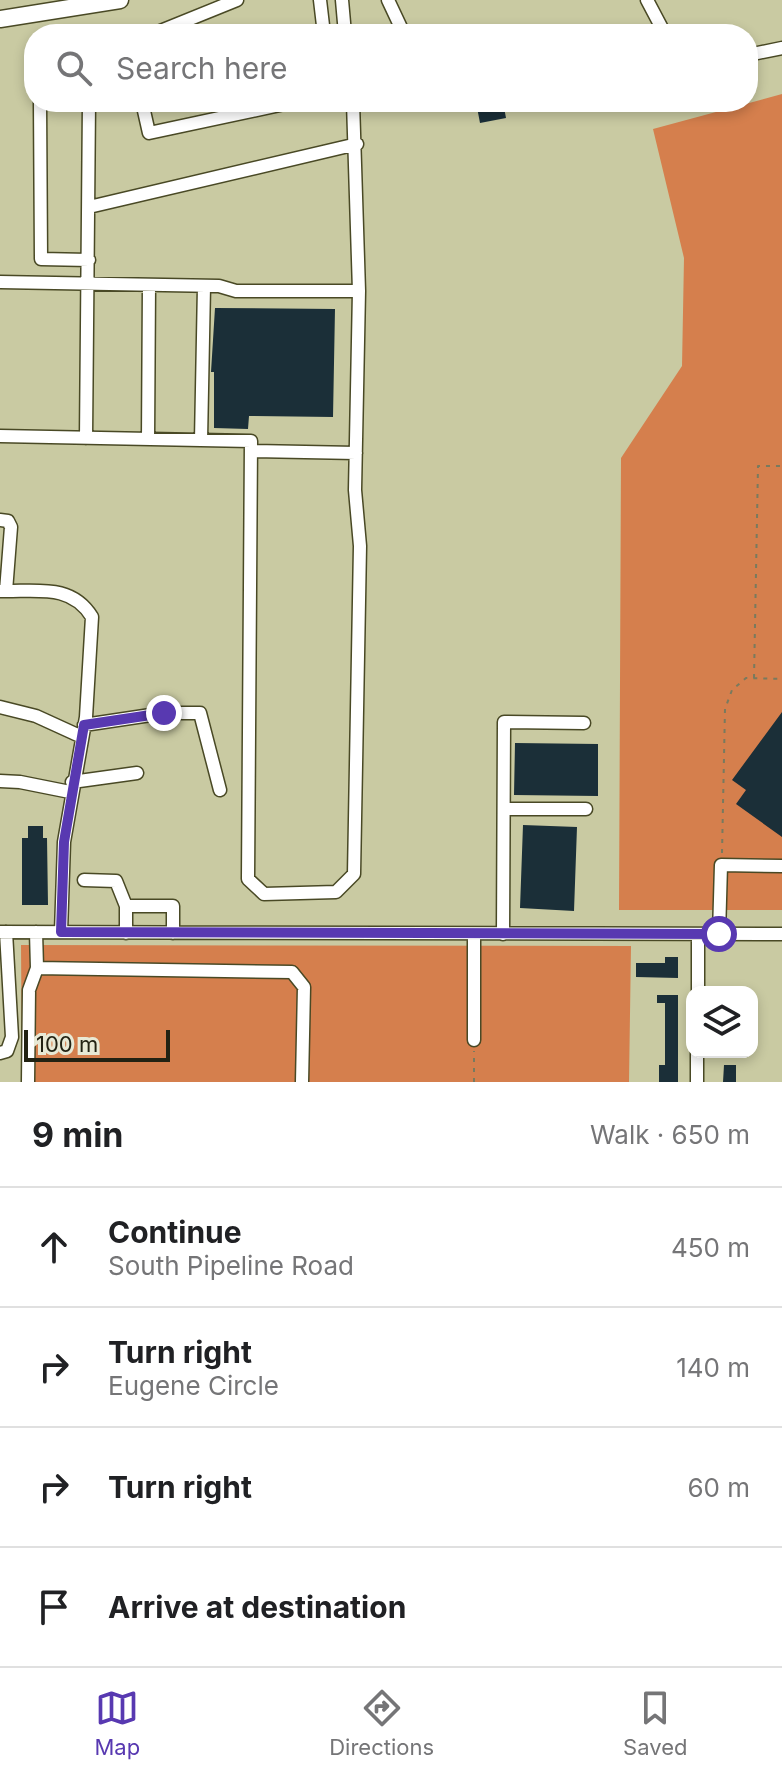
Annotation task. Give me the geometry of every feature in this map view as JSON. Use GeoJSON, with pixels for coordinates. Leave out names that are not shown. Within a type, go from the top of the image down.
{"type":"FeatureCollection","features":[{"type":"Feature","properties":{"kind":"main road"},"geometry":{"type":"LineString","coordinates":[[0,19],[120,0]]}},
{"type":"Feature","properties":{"kind":"street"},"geometry":{"type":"LineString","coordinates":[[178,24],[237,0]]}},
{"type":"Feature","properties":{"kind":"street"},"geometry":{"type":"LineString","coordinates":[[320,0],[323,24]]}},
{"type":"Feature","properties":{"kind":"street"},"geometry":{"type":"LineString","coordinates":[[342,0],[344,24]]}},
{"type":"Feature","properties":{"kind":"street"},"geometry":{"type":"LineString","coordinates":[[388,0],[399,24]]}},
{"type":"Feature","properties":{"kind":"street"},"geometry":{"type":"LineString","coordinates":[[647,0],[660,24]]}},
{"type":"Feature","properties":{"kind":"street"},"geometry":{"type":"LineString","coordinates":[[758,53],[782,48]]}},
{"type":"Feature","properties":{"kind":"street"},"geometry":{"type":"LineString","coordinates":[[40,112],[41,259],[89,260]]}},
{"type":"Feature","properties":{"kind":"street"},"geometry":{"type":"LineString","coordinates":[[86,438],[89,112]]}},
{"type":"Feature","properties":{"kind":"street"},"geometry":{"type":"LineString","coordinates":[[144,112],[149,133],[247,112]]}},
{"type":"Feature","properties":{"kind":"street"},"geometry":{"type":"LineString","coordinates":[[0,436],[251,441],[248,879],[264,894],[336,892],[354,874],[360,546],[356,453],[359,291],[354,112]]}},
{"type":"Feature","properties":{"kind":"street"},"geometry":{"type":"LineString","coordinates":[[89,207],[357,144]]}},
{"type":"Feature","properties":{"kind":"street"},"geometry":{"type":"LineString","coordinates":[[0,282],[204,286],[236,291],[359,291]]}},
{"type":"Feature","properties":{"kind":"street"},"geometry":{"type":"LineString","coordinates":[[148,439],[149,285]]}},
{"type":"Feature","properties":{"kind":"street"},"geometry":{"type":"LineString","coordinates":[[201,440],[204,286]]}},
{"type":"Feature","properties":{"kind":"street"},"geometry":{"type":"LineString","coordinates":[[251,451],[356,453]]}},
{"type":"Feature","properties":{"kind":"street"},"geometry":{"type":"LineString","coordinates":[[0,520],[8,521],[11,527],[3,591],[65,593],[77,597],[92,617],[92,662],[64,842],[61,932]]}},
{"type":"Feature","properties":{"kind":"street"},"geometry":{"type":"LineString","coordinates":[[0,707],[83,731],[164,713],[200,713],[220,790]]}},
{"type":"Feature","properties":{"kind":"street"},"geometry":{"type":"LineString","coordinates":[[503,934],[507,809],[502,744],[504,722],[584,723]]}},
{"type":"Feature","properties":{"kind":"street"},"geometry":{"type":"LineString","coordinates":[[0,781],[71,787],[137,773]]}},
{"type":"Feature","properties":{"kind":"street"},"geometry":{"type":"LineString","coordinates":[[507,809],[586,809]]}},
{"type":"Feature","properties":{"kind":"street"},"geometry":{"type":"LineString","coordinates":[[719,934],[721,865],[782,866]]}},
{"type":"Feature","properties":{"kind":"street"},"geometry":{"type":"LineString","coordinates":[[84,880],[116,881],[126,906],[126,933]]}},
{"type":"Feature","properties":{"kind":"street"},"geometry":{"type":"LineString","coordinates":[[126,906],[173,906],[173,933]]}},
{"type":"Feature","properties":{"kind":"street"},"geometry":{"type":"LineString","coordinates":[[0,1053],[7,1051],[12,1037],[3,932],[782,934]]}},
{"type":"Feature","properties":{"kind":"street"},"geometry":{"type":"LineString","coordinates":[[28,1082],[29,990],[37,968],[36,932]]}},
{"type":"Feature","properties":{"kind":"street"},"geometry":{"type":"LineString","coordinates":[[474,934],[474,1040]]}},
{"type":"Feature","properties":{"kind":"street"},"geometry":{"type":"LineString","coordinates":[[698,934],[698,986]]}},
{"type":"Feature","properties":{"kind":"street"},"geometry":{"type":"LineString","coordinates":[[37,968],[292,972],[304,987],[302,1082]]}},
{"type":"Feature","properties":{"kind":"street"},"geometry":{"type":"LineString","coordinates":[[697,1058],[697,1082]]}},
{"type":"Feature","properties":{"kind":"path"},"geometry":{"type":"LineString","coordinates":[[754,678],[758,466],[782,466]]}},
{"type":"Feature","properties":{"kind":"path"},"geometry":{"type":"LineString","coordinates":[[721,865],[725,709],[732,690],[746,678],[782,679]]}},
{"type":"Feature","properties":{"kind":"path"},"geometry":{"type":"LineString","coordinates":[[474,1040],[474,1082]]}},
{"type":"Feature","properties":{"kind":"shaded area"},"geometry":{"type":"Polygon","coordinates":[[[782,94],[782,910],[619,910],[621,458],[682,366],[684,258],[653,129],[716,112],[758,112],[758,101],[782,94]]]}},
{"type":"Feature","properties":{"kind":"shaded area"},"geometry":{"type":"Polygon","coordinates":[[[21,945],[631,946],[629,1082],[22,1082],[21,945]]]}},
{"type":"Feature","properties":{"kind":"building"},"geometry":{"type":"Polygon","coordinates":[[[478,112],[505,112],[506,118],[480,123],[478,112]]]}},
{"type":"Feature","properties":{"kind":"building"},"geometry":{"type":"Polygon","coordinates":[[[215,308],[335,309],[333,417],[249,416],[248,429],[214,428],[214,372],[211,372],[215,308]]]}},
{"type":"Feature","properties":{"kind":"building"},"geometry":{"type":"Polygon","coordinates":[[[782,712],[782,837],[736,804],[746,790],[732,780],[782,712]]]}},
{"type":"Feature","properties":{"kind":"building"},"geometry":{"type":"Polygon","coordinates":[[[515,743],[598,744],[598,796],[514,795],[515,743]]]}},
{"type":"Feature","properties":{"kind":"building"},"geometry":{"type":"Polygon","coordinates":[[[523,825],[577,827],[574,911],[520,908],[523,825]]]}},
{"type":"Feature","properties":{"kind":"building"},"geometry":{"type":"Polygon","coordinates":[[[28,826],[43,826],[43,838],[47,838],[48,905],[22,905],[22,838],[28,838],[28,826]]]}},
{"type":"Feature","properties":{"kind":"building"},"geometry":{"type":"Polygon","coordinates":[[[665,957],[678,957],[678,978],[636,977],[636,963],[665,963],[665,957]]]}},
{"type":"Feature","properties":{"kind":"building"},"geometry":{"type":"Polygon","coordinates":[[[657,995],[678,995],[678,1082],[659,1082],[659,1065],[665,1065],[665,1003],[657,1003],[657,995]]]}},
{"type":"Feature","properties":{"kind":"building"},"geometry":{"type":"Polygon","coordinates":[[[724,1065],[736,1065],[736,1082],[723,1082],[724,1065]]]}},
{"type":"Feature","properties":{"kind":"route"},"geometry":{"type":"LineString","coordinates":[[164,713],[84,725],[69,798],[64,842],[61,932],[719,934]]}}]}
